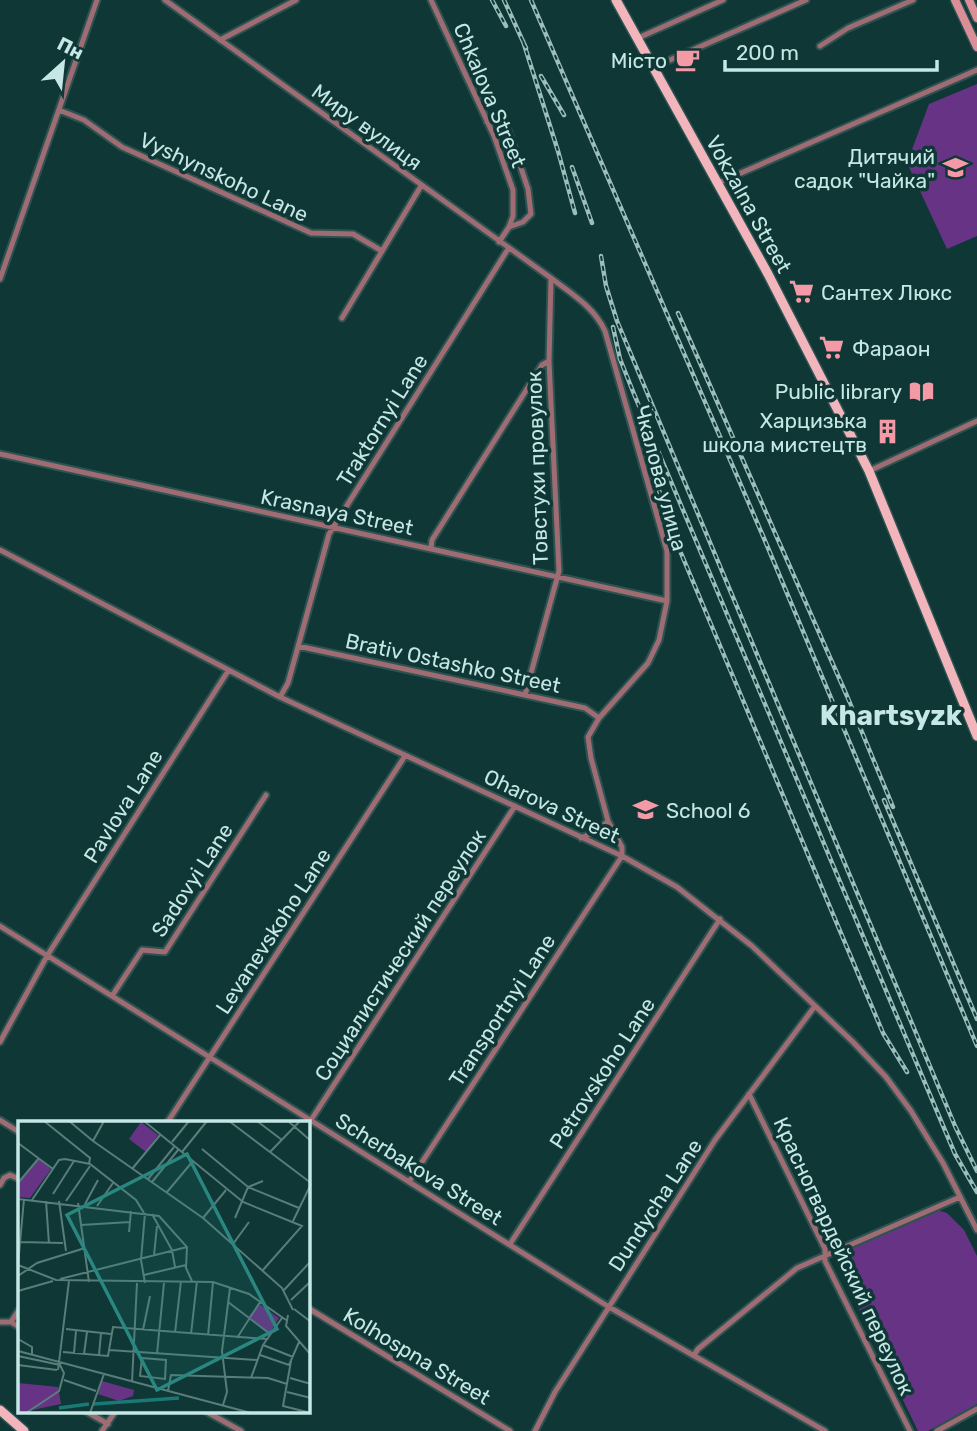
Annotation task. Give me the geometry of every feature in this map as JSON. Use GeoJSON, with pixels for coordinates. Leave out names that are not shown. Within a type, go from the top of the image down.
{"type":"FeatureCollection","features":[{"type":"Feature","properties":{"kind":"main road","name":"Vokzalna Street"},"geometry":{"type":"LineString","coordinates":[[616,0],[768,274],[869,471],[977,736]]}},
{"type":"Feature","properties":{"kind":"main road"},"geometry":{"type":"LineString","coordinates":[[955,0],[977,47]]}},
{"type":"Feature","properties":{"kind":"main road"},"geometry":{"type":"LineString","coordinates":[[969,0],[977,18]]}},
{"type":"Feature","properties":{"kind":"main road"},"geometry":{"type":"LineString","coordinates":[[0,1410],[24,1431]]}},
{"type":"Feature","properties":{"kind":"street"},"geometry":{"type":"LineString","coordinates":[[1,275],[97,0]]}},
{"type":"Feature","properties":{"kind":"street","name":"Миру вулиця"},"geometry":{"type":"LineString","coordinates":[[165,0],[551,278]]}},
{"type":"Feature","properties":{"kind":"street"},"geometry":{"type":"LineString","coordinates":[[220,40],[296,0]]}},
{"type":"Feature","properties":{"kind":"street","name":"Chkalova Street"},"geometry":{"type":"LineString","coordinates":[[431,0],[487,122],[513,190],[513,216],[499,242]]}},
{"type":"Feature","properties":{"kind":"street"},"geometry":{"type":"LineString","coordinates":[[638,38],[723,0]]}},
{"type":"Feature","properties":{"kind":"street"},"geometry":{"type":"LineString","coordinates":[[654,67],[806,0]]}},
{"type":"Feature","properties":{"kind":"street"},"geometry":{"type":"LineString","coordinates":[[820,46],[848,28],[913,0]]}},
{"type":"Feature","properties":{"kind":"street"},"geometry":{"type":"LineString","coordinates":[[718,183],[977,70]]}},
{"type":"Feature","properties":{"kind":"street","name":"Vyshynskoho Lane"},"geometry":{"type":"LineString","coordinates":[[59,110],[84,120],[121,147],[311,233],[353,234],[382,251]]}},
{"type":"Feature","properties":{"kind":"street"},"geometry":{"type":"LineString","coordinates":[[487,122],[503,124],[509,132],[528,189],[531,214],[523,222],[509,227]]}},
{"type":"Feature","properties":{"kind":"street"},"geometry":{"type":"LineString","coordinates":[[342,318],[421,186]]}},
{"type":"Feature","properties":{"kind":"street","name":"Traktornyi Lane"},"geometry":{"type":"LineString","coordinates":[[280,697],[288,683],[329,534],[508,249]]}},
{"type":"Feature","properties":{"kind":"street","name":"Товстухи провулок"},"geometry":{"type":"LineString","coordinates":[[525,695],[559,571],[549,361],[551,278]]}},
{"type":"Feature","properties":{"kind":"street","name":"Чкалова улица"},"geometry":{"type":"LineString","coordinates":[[551,278],[593,310],[605,331],[667,551],[667,601],[660,640],[649,663],[599,718],[589,737],[591,758],[608,821],[622,847],[622,856]]}},
{"type":"Feature","properties":{"kind":"street"},"geometry":{"type":"LineString","coordinates":[[431,549],[432,540],[542,365],[549,361]]}},
{"type":"Feature","properties":{"kind":"street"},"geometry":{"type":"LineString","coordinates":[[869,471],[977,421]]}},
{"type":"Feature","properties":{"kind":"street","name":"Krasnaya Street"},"geometry":{"type":"LineString","coordinates":[[0,454],[667,601]]}},
{"type":"Feature","properties":{"kind":"street","name":"Oharova Street"},"geometry":{"type":"LineString","coordinates":[[0,550],[280,697],[622,856],[677,887],[752,946],[886,1077],[943,1163],[977,1230]]}},
{"type":"Feature","properties":{"kind":"street","name":"Brativ Ostashko Street"},"geometry":{"type":"LineString","coordinates":[[298,646],[585,708],[599,718]]}},
{"type":"Feature","properties":{"kind":"street","name":"Pavlova Lane"},"geometry":{"type":"LineString","coordinates":[[0,1041],[46,957],[228,671]]}},
{"type":"Feature","properties":{"kind":"street","name":"Levanevskoho Lane"},"geometry":{"type":"LineString","coordinates":[[168,1121],[405,756]]}},
{"type":"Feature","properties":{"kind":"street","name":"Sadovyi Lane"},"geometry":{"type":"LineString","coordinates":[[112,996],[142,950],[164,952],[266,795]]}},
{"type":"Feature","properties":{"kind":"street","name":"Социалистический переулок"},"geometry":{"type":"LineString","coordinates":[[311,1120],[515,806]]}},
{"type":"Feature","properties":{"kind":"street"},"geometry":{"type":"LineString","coordinates":[[581,838],[597,831],[608,821]]}},
{"type":"Feature","properties":{"kind":"street","name":"Transportnyi Lane"},"geometry":{"type":"LineString","coordinates":[[409,1182],[622,856]]}},
{"type":"Feature","properties":{"kind":"street","name":"Petrovskoho Lane"},"geometry":{"type":"LineString","coordinates":[[510,1244],[720,919]]}},
{"type":"Feature","properties":{"kind":"street","name":"Scherbakova Street"},"geometry":{"type":"LineString","coordinates":[[0,926],[609,1307],[825,1431]]}},
{"type":"Feature","properties":{"kind":"street","name":"Dundycha Lane"},"geometry":{"type":"LineString","coordinates":[[535,1431],[555,1392],[715,1140],[815,1006]]}},
{"type":"Feature","properties":{"kind":"street","name":"Красногвардейский переулок"},"geometry":{"type":"LineString","coordinates":[[749,1094],[825,1249],[825,1261],[910,1431]]}},
{"type":"Feature","properties":{"kind":"street"},"geometry":{"type":"LineString","coordinates":[[0,1120],[18,1131]]}},
{"type":"Feature","properties":{"kind":"street"},"geometry":{"type":"LineString","coordinates":[[0,1185],[10,1175],[18,1179]]}},
{"type":"Feature","properties":{"kind":"street"},"geometry":{"type":"LineString","coordinates":[[694,1355],[797,1268],[960,1197]]}},
{"type":"Feature","properties":{"kind":"street","name":"Kolhospna Street"},"geometry":{"type":"LineString","coordinates":[[310,1309],[510,1431]]}},
{"type":"Feature","properties":{"kind":"street"},"geometry":{"type":"LineString","coordinates":[[11,1322],[18,1312]]}},
{"type":"Feature","properties":{"kind":"street"},"geometry":{"type":"LineString","coordinates":[[0,1322],[11,1322],[18,1326]]}},
{"type":"Feature","properties":{"kind":"street"},"geometry":{"type":"LineString","coordinates":[[937,1431],[977,1409]]}},
{"type":"Feature","properties":{"kind":"street"},"geometry":{"type":"LineString","coordinates":[[91,1414],[108,1423]]}},
{"type":"Feature","properties":{"kind":"street"},"geometry":{"type":"LineString","coordinates":[[102,1431],[114,1414]]}},
{"type":"Feature","properties":{"kind":"street"},"geometry":{"type":"LineString","coordinates":[[211,1414],[241,1431]]}},
{"type":"Feature","properties":{"kind":"shaded area"},"geometry":{"type":"Polygon","coordinates":[[[977,84],[977,236],[947,249],[907,163],[929,104],[977,84]]]}},
{"type":"Feature","properties":{"kind":"shaded area"},"geometry":{"type":"Polygon","coordinates":[[[937,1210],[947,1213],[964,1230],[977,1256],[977,1404],[928,1431],[918,1431],[835,1260],[838,1253],[937,1210]]]}},
{"type":"Feature","properties":{"kind":"railway"},"geometry":{"type":"LineString","coordinates":[[492,0],[506,26]]}},
{"type":"Feature","properties":{"kind":"railway"},"geometry":{"type":"LineString","coordinates":[[504,0],[526,48]]}},
{"type":"Feature","properties":{"kind":"railway"},"geometry":{"type":"LineString","coordinates":[[531,0],[763,536],[977,1046]]}},
{"type":"Feature","properties":{"kind":"railway"},"geometry":{"type":"LineString","coordinates":[[523,41],[575,213]]}},
{"type":"Feature","properties":{"kind":"railway"},"geometry":{"type":"LineString","coordinates":[[541,76],[564,115]]}},
{"type":"Feature","properties":{"kind":"railway"},"geometry":{"type":"LineString","coordinates":[[572,167],[592,223]]}},
{"type":"Feature","properties":{"kind":"railway"},"geometry":{"type":"LineString","coordinates":[[601,256],[606,286],[617,321],[955,1126],[977,1171]]}},
{"type":"Feature","properties":{"kind":"railway"},"geometry":{"type":"LineString","coordinates":[[678,313],[847,696],[893,807]]}},
{"type":"Feature","properties":{"kind":"railway"},"geometry":{"type":"LineString","coordinates":[[613,327],[620,359],[634,394],[955,1154],[977,1192]]}},
{"type":"Feature","properties":{"kind":"railway"},"geometry":{"type":"LineString","coordinates":[[642,433],[670,527],[883,1033],[907,1072]]}},
{"type":"Feature","properties":{"kind":"railway"},"geometry":{"type":"LineString","coordinates":[[884,800],[977,1019]]}},
{"type":"Feature","properties":{"kind":"place","name":"Місто"},"geometry":{"type":"Point","coordinates":[687,60]}},
{"type":"Feature","properties":{"kind":"place","name":"Дитячий садок \"Чайка\""},"geometry":{"type":"Point","coordinates":[955,168]}},
{"type":"Feature","properties":{"kind":"place","name":"Сантех Люкс"},"geometry":{"type":"Point","coordinates":[801,292]}},
{"type":"Feature","properties":{"kind":"place","name":"Фараон"},"geometry":{"type":"Point","coordinates":[832,348]}},
{"type":"Feature","properties":{"kind":"place","name":"Public library"},"geometry":{"type":"Point","coordinates":[922,391]}},
{"type":"Feature","properties":{"kind":"place","name":"Харцизька школа мистецтв"},"geometry":{"type":"Point","coordinates":[887,432]}},
{"type":"Feature","properties":{"kind":"place","name":"School 6"},"geometry":{"type":"Point","coordinates":[646,810]}},
{"type":"Feature","properties":{"kind":"district","name":"Khartsyzk"},"geometry":{"type":"Point","coordinates":[891,715]}}]}
